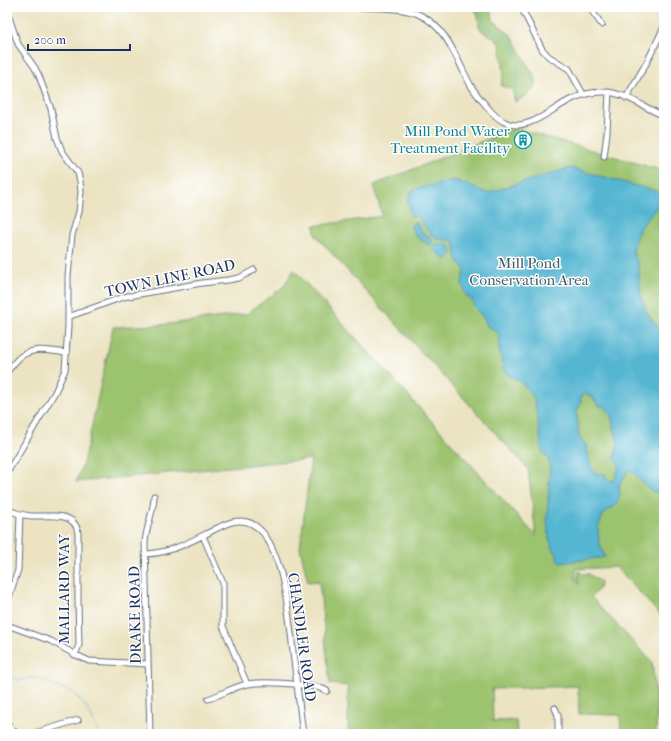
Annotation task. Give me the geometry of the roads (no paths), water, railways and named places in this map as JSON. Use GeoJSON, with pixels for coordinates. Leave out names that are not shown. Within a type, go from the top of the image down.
{"type":"FeatureCollection","features":[{"type":"Feature","properties":{"kind":"street"},"geometry":{"type":"LineString","coordinates":[[355,7],[407,11],[430,21],[450,44],[471,86],[481,100],[500,119],[515,125],[523,125],[531,122],[571,99],[583,94],[597,92],[608,92],[626,98],[664,116]]}},
{"type":"Feature","properties":{"kind":"street"},"geometry":{"type":"LineString","coordinates":[[521,7],[542,50],[548,56],[569,69],[583,94]]}},
{"type":"Feature","properties":{"kind":"street"},"geometry":{"type":"LineString","coordinates":[[589,7],[602,25]]}},
{"type":"Feature","properties":{"kind":"street"},"geometry":{"type":"LineString","coordinates":[[7,11],[18,44],[39,76],[51,109],[60,148],[66,158],[76,168],[80,180],[81,192],[80,207],[73,233],[69,262],[67,353],[64,370],[58,386],[7,474]]}},
{"type":"Feature","properties":{"kind":"street"},"geometry":{"type":"LineString","coordinates":[[626,98],[650,57],[664,27]]}},
{"type":"Feature","properties":{"kind":"street"},"geometry":{"type":"LineString","coordinates":[[604,157],[607,137],[608,92]]}},
{"type":"Feature","properties":{"kind":"street","name":"TOWN LINE ROAD"},"geometry":{"type":"LineString","coordinates":[[68,317],[123,297],[202,282],[233,279],[254,270]]}},
{"type":"Feature","properties":{"kind":"street"},"geometry":{"type":"LineString","coordinates":[[7,371],[20,358],[32,351],[42,350],[67,353]]}},
{"type":"Feature","properties":{"kind":"street","name":"DRAKE ROAD"},"geometry":{"type":"LineString","coordinates":[[150,734],[146,530],[154,505],[154,496]]}},
{"type":"Feature","properties":{"kind":"street","name":"MALLARD WAY"},"geometry":{"type":"LineString","coordinates":[[7,509],[30,516],[65,517],[72,521],[77,528],[79,645],[75,655]]}},
{"type":"Feature","properties":{"kind":"street"},"geometry":{"type":"LineString","coordinates":[[7,603],[18,571],[20,514]]}},
{"type":"Feature","properties":{"kind":"street","name":"CHANDLER ROAD"},"geometry":{"type":"LineString","coordinates":[[146,554],[161,553],[176,549],[225,524],[239,520],[256,525],[265,535],[272,549],[284,582],[303,734]]}},
{"type":"Feature","properties":{"kind":"street"},"geometry":{"type":"LineString","coordinates":[[203,536],[222,580],[222,619],[224,629],[247,684]]}},
{"type":"Feature","properties":{"kind":"street"},"geometry":{"type":"LineString","coordinates":[[7,625],[51,641],[87,660],[95,662],[148,664]]}},
{"type":"Feature","properties":{"kind":"street"},"geometry":{"type":"LineString","coordinates":[[208,700],[247,684],[297,685],[323,688],[327,692]]}},
{"type":"Feature","properties":{"kind":"street"},"geometry":{"type":"LineString","coordinates":[[555,708],[558,715],[558,734]]}},
{"type":"Feature","properties":{"kind":"street"},"geometry":{"type":"LineString","coordinates":[[32,734],[78,720]]}},
{"type":"Feature","properties":{"kind":"street"},"geometry":{"type":"LineString","coordinates":[[7,723],[17,734]]}},
{"type":"Feature","properties":{"kind":"water"},"geometry":{"type":"Polygon","coordinates":[[[570,168],[659,192],[664,197],[664,203],[655,209],[639,230],[633,253],[638,264],[641,297],[647,313],[664,334],[664,491],[654,492],[630,470],[628,470],[619,486],[620,495],[617,503],[604,513],[598,528],[599,542],[605,557],[560,563],[557,559],[557,553],[555,552],[549,539],[547,519],[550,467],[548,459],[542,450],[534,398],[521,382],[511,377],[504,371],[499,349],[500,337],[496,331],[487,326],[484,318],[465,294],[462,283],[465,270],[457,259],[454,242],[450,240],[441,240],[432,235],[418,216],[411,217],[409,209],[410,205],[407,202],[411,192],[418,188],[453,180],[487,193],[570,168]],[[586,393],[580,397],[581,401],[577,412],[579,437],[586,445],[591,467],[596,474],[605,474],[607,479],[612,481],[616,477],[619,465],[615,458],[618,442],[611,416],[604,406],[599,406],[591,395],[588,396],[586,393]]]}},
{"type":"Feature","properties":{"kind":"water"},"geometry":{"type":"Polygon","coordinates":[[[416,222],[422,232],[433,241],[430,246],[416,236],[411,227],[412,224],[416,222]]]}},
{"type":"Feature","properties":{"kind":"water"},"geometry":{"type":"Polygon","coordinates":[[[436,244],[447,244],[450,246],[452,253],[447,259],[433,249],[436,244]]]}},
{"type":"Feature","properties":{"kind":"waterway"},"geometry":{"type":"LineString","coordinates":[[479,7],[487,29],[504,36],[512,43],[519,69],[515,102]]}},
{"type":"Feature","properties":{"kind":"waterway"},"geometry":{"type":"LineString","coordinates":[[7,674],[19,680],[31,678],[41,679],[56,687],[67,690],[83,703],[98,734]]}},
{"type":"Feature","properties":{"kind":"place","name":"Mill Pond Water Treatment Facility"},"geometry":{"type":"Point","coordinates":[523,140]}},
{"type":"Feature","properties":{"kind":"park label","name":"Mill Pond Conservation Area"},"geometry":{"type":"Point","coordinates":[529,272]}}]}
